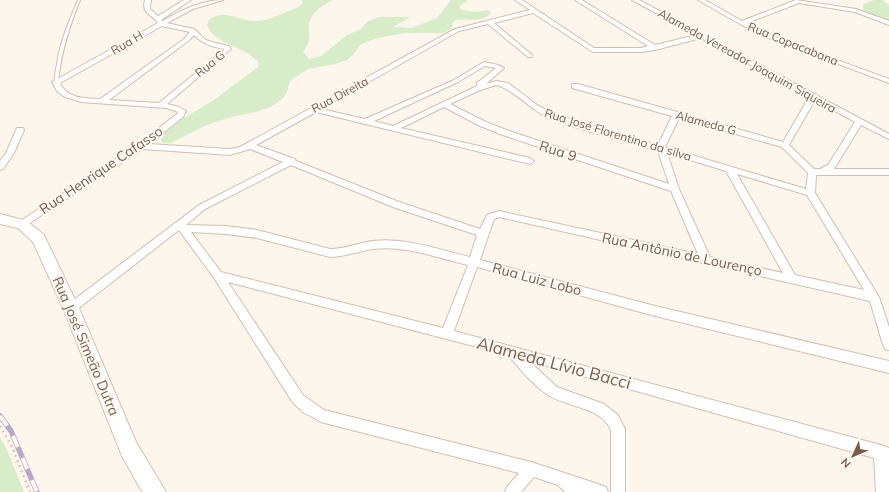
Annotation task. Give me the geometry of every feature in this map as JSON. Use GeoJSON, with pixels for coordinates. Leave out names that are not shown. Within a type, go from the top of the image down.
{"type":"FeatureCollection","features":[{"type":"Feature","properties":{"kind":"main road","name":"Rua José Simeão Dutra"},"geometry":{"type":"LineString","coordinates":[[0,219],[22,224],[39,239],[71,308],[129,449],[156,492]]}},
{"type":"Feature","properties":{"kind":"street"},"geometry":{"type":"LineString","coordinates":[[148,0],[146,6],[147,10],[160,22],[191,8],[220,0]]}},
{"type":"Feature","properties":{"kind":"street","name":"Rua H"},"geometry":{"type":"LineString","coordinates":[[56,82],[160,22],[188,0]]}},
{"type":"Feature","properties":{"kind":"street"},"geometry":{"type":"LineString","coordinates":[[518,0],[592,50],[630,51],[655,48],[701,36]]}},
{"type":"Feature","properties":{"kind":"street"},"geometry":{"type":"LineString","coordinates":[[578,0],[655,48]]}},
{"type":"Feature","properties":{"kind":"street","name":"Alameda Vereador Joaquim Siqueira"},"geometry":{"type":"LineString","coordinates":[[635,0],[813,98],[889,137]]}},
{"type":"Feature","properties":{"kind":"street","name":"Rua Copacabana"},"geometry":{"type":"LineString","coordinates":[[701,0],[742,23],[782,41],[887,82]]}},
{"type":"Feature","properties":{"kind":"street"},"geometry":{"type":"LineString","coordinates":[[742,23],[800,0],[855,11],[889,23]]}},
{"type":"Feature","properties":{"kind":"street","name":"Rua Direita"},"geometry":{"type":"LineString","coordinates":[[142,146],[230,152],[251,146],[456,30],[534,11]]}},
{"type":"Feature","properties":{"kind":"street","name":"Rua G"},"geometry":{"type":"LineString","coordinates":[[160,22],[194,31],[204,41],[214,45],[227,47],[228,49],[161,105]]}},
{"type":"Feature","properties":{"kind":"street"},"geometry":{"type":"LineString","coordinates":[[488,22],[530,56]]}},
{"type":"Feature","properties":{"kind":"street"},"geometry":{"type":"LineString","coordinates":[[101,102],[186,40],[194,31]]}},
{"type":"Feature","properties":{"kind":"street"},"geometry":{"type":"LineString","coordinates":[[365,122],[456,81],[484,64],[501,68],[475,89]]}},
{"type":"Feature","properties":{"kind":"street","name":"Rua Henrique Cafasso"},"geometry":{"type":"LineString","coordinates":[[22,224],[142,146],[182,111],[176,108],[161,105],[101,102],[70,98],[58,88],[56,82]]}},
{"type":"Feature","properties":{"kind":"street","name":"Rua José Florentino da silva"},"geometry":{"type":"LineString","coordinates":[[392,129],[475,89],[492,84],[502,84],[534,108],[553,117],[729,168],[810,194]]}},
{"type":"Feature","properties":{"kind":"street","name":"Alameda G"},"geometry":{"type":"LineString","coordinates":[[575,86],[785,145]]}},
{"type":"Feature","properties":{"kind":"street"},"geometry":{"type":"LineString","coordinates":[[813,98],[785,145],[817,172],[889,172]]}},
{"type":"Feature","properties":{"kind":"street","name":"Rua 9"},"geometry":{"type":"LineString","coordinates":[[445,104],[483,124],[506,133],[675,189]]}},
{"type":"Feature","properties":{"kind":"street"},"geometry":{"type":"LineString","coordinates":[[314,109],[530,161]]}},
{"type":"Feature","properties":{"kind":"street"},"geometry":{"type":"LineString","coordinates":[[676,115],[660,148],[675,189],[706,260]]}},
{"type":"Feature","properties":{"kind":"street"},"geometry":{"type":"LineString","coordinates":[[817,172],[831,167],[859,122]]}},
{"type":"Feature","properties":{"kind":"street"},"geometry":{"type":"LineString","coordinates":[[0,167],[10,153],[20,130]]}},
{"type":"Feature","properties":{"kind":"street"},"geometry":{"type":"LineString","coordinates":[[875,130],[889,132]]}},
{"type":"Feature","properties":{"kind":"street"},"geometry":{"type":"LineString","coordinates":[[251,146],[292,161],[383,200],[425,215],[483,232],[474,262],[447,334]]}},
{"type":"Feature","properties":{"kind":"street"},"geometry":{"type":"LineString","coordinates":[[71,308],[180,227],[202,208],[226,194],[292,161]]}},
{"type":"Feature","properties":{"kind":"street"},"geometry":{"type":"LineString","coordinates":[[729,168],[792,279]]}},
{"type":"Feature","properties":{"kind":"street"},"geometry":{"type":"LineString","coordinates":[[817,172],[810,194],[874,297],[889,345]]}},
{"type":"Feature","properties":{"kind":"street","name":"Rua Antônio de Lourenço"},"geometry":{"type":"LineString","coordinates":[[483,232],[490,217],[494,215],[506,215],[874,297]]}},
{"type":"Feature","properties":{"kind":"street"},"geometry":{"type":"LineString","coordinates":[[180,227],[218,274],[298,399],[308,408],[321,416],[531,469],[601,492]]}},
{"type":"Feature","properties":{"kind":"street","name":"Rua Luiz Lobo"},"geometry":{"type":"LineString","coordinates":[[180,227],[257,234],[330,253],[340,253],[373,246],[396,245],[474,262],[655,312],[889,367]]}},
{"type":"Feature","properties":{"kind":"street","name":"Alameda Lívio Bacci"},"geometry":{"type":"LineString","coordinates":[[218,274],[511,351],[885,453]]}},
{"type":"Feature","properties":{"kind":"street"},"geometry":{"type":"LineString","coordinates":[[511,351],[551,390],[561,396],[600,409],[611,415],[618,429],[618,492]]}},
{"type":"Feature","properties":{"kind":"street"},"geometry":{"type":"LineString","coordinates":[[883,492],[885,453]]}},
{"type":"Feature","properties":{"kind":"street"},"geometry":{"type":"LineString","coordinates":[[512,492],[531,469]]}},
{"type":"Feature","properties":{"kind":"street"},"geometry":{"type":"LineString","coordinates":[[561,478],[574,492]]}},
{"type":"Feature","properties":{"kind":"lane"},"geometry":{"type":"LineString","coordinates":[[56,82],[58,62],[69,23],[78,0]]}},
{"type":"Feature","properties":{"kind":"path"},"geometry":{"type":"LineString","coordinates":[[0,426],[12,447],[30,492]]}},
{"type":"Feature","properties":{"kind":"green space"},"geometry":{"type":"Polygon","coordinates":[[[301,0],[333,0],[319,9],[311,18],[309,26],[309,43],[303,52],[309,59],[321,56],[347,35],[361,29],[368,21],[380,17],[410,17],[393,27],[412,28],[437,18],[451,0],[468,0],[459,8],[466,11],[474,12],[488,10],[491,13],[484,18],[479,19],[456,20],[453,22],[452,28],[444,33],[406,33],[377,38],[360,45],[354,54],[347,60],[308,69],[290,81],[285,96],[270,107],[215,122],[171,143],[163,143],[161,140],[162,135],[171,126],[214,100],[258,67],[259,63],[246,52],[216,37],[207,25],[209,20],[220,15],[225,15],[253,21],[265,20],[298,7],[303,3],[301,0]]]}},
{"type":"Feature","properties":{"kind":"green space"},"geometry":{"type":"Polygon","coordinates":[[[874,0],[882,0],[889,5],[889,21],[864,12],[864,4],[874,0]]]}},
{"type":"Feature","properties":{"kind":"green space"},"geometry":{"type":"Polygon","coordinates":[[[0,437],[8,452],[24,492],[0,492],[0,437]]]}},
{"type":"Feature","properties":{"kind":"railway"},"geometry":{"type":"LineString","coordinates":[[0,416],[11,431],[37,492]]}}]}
